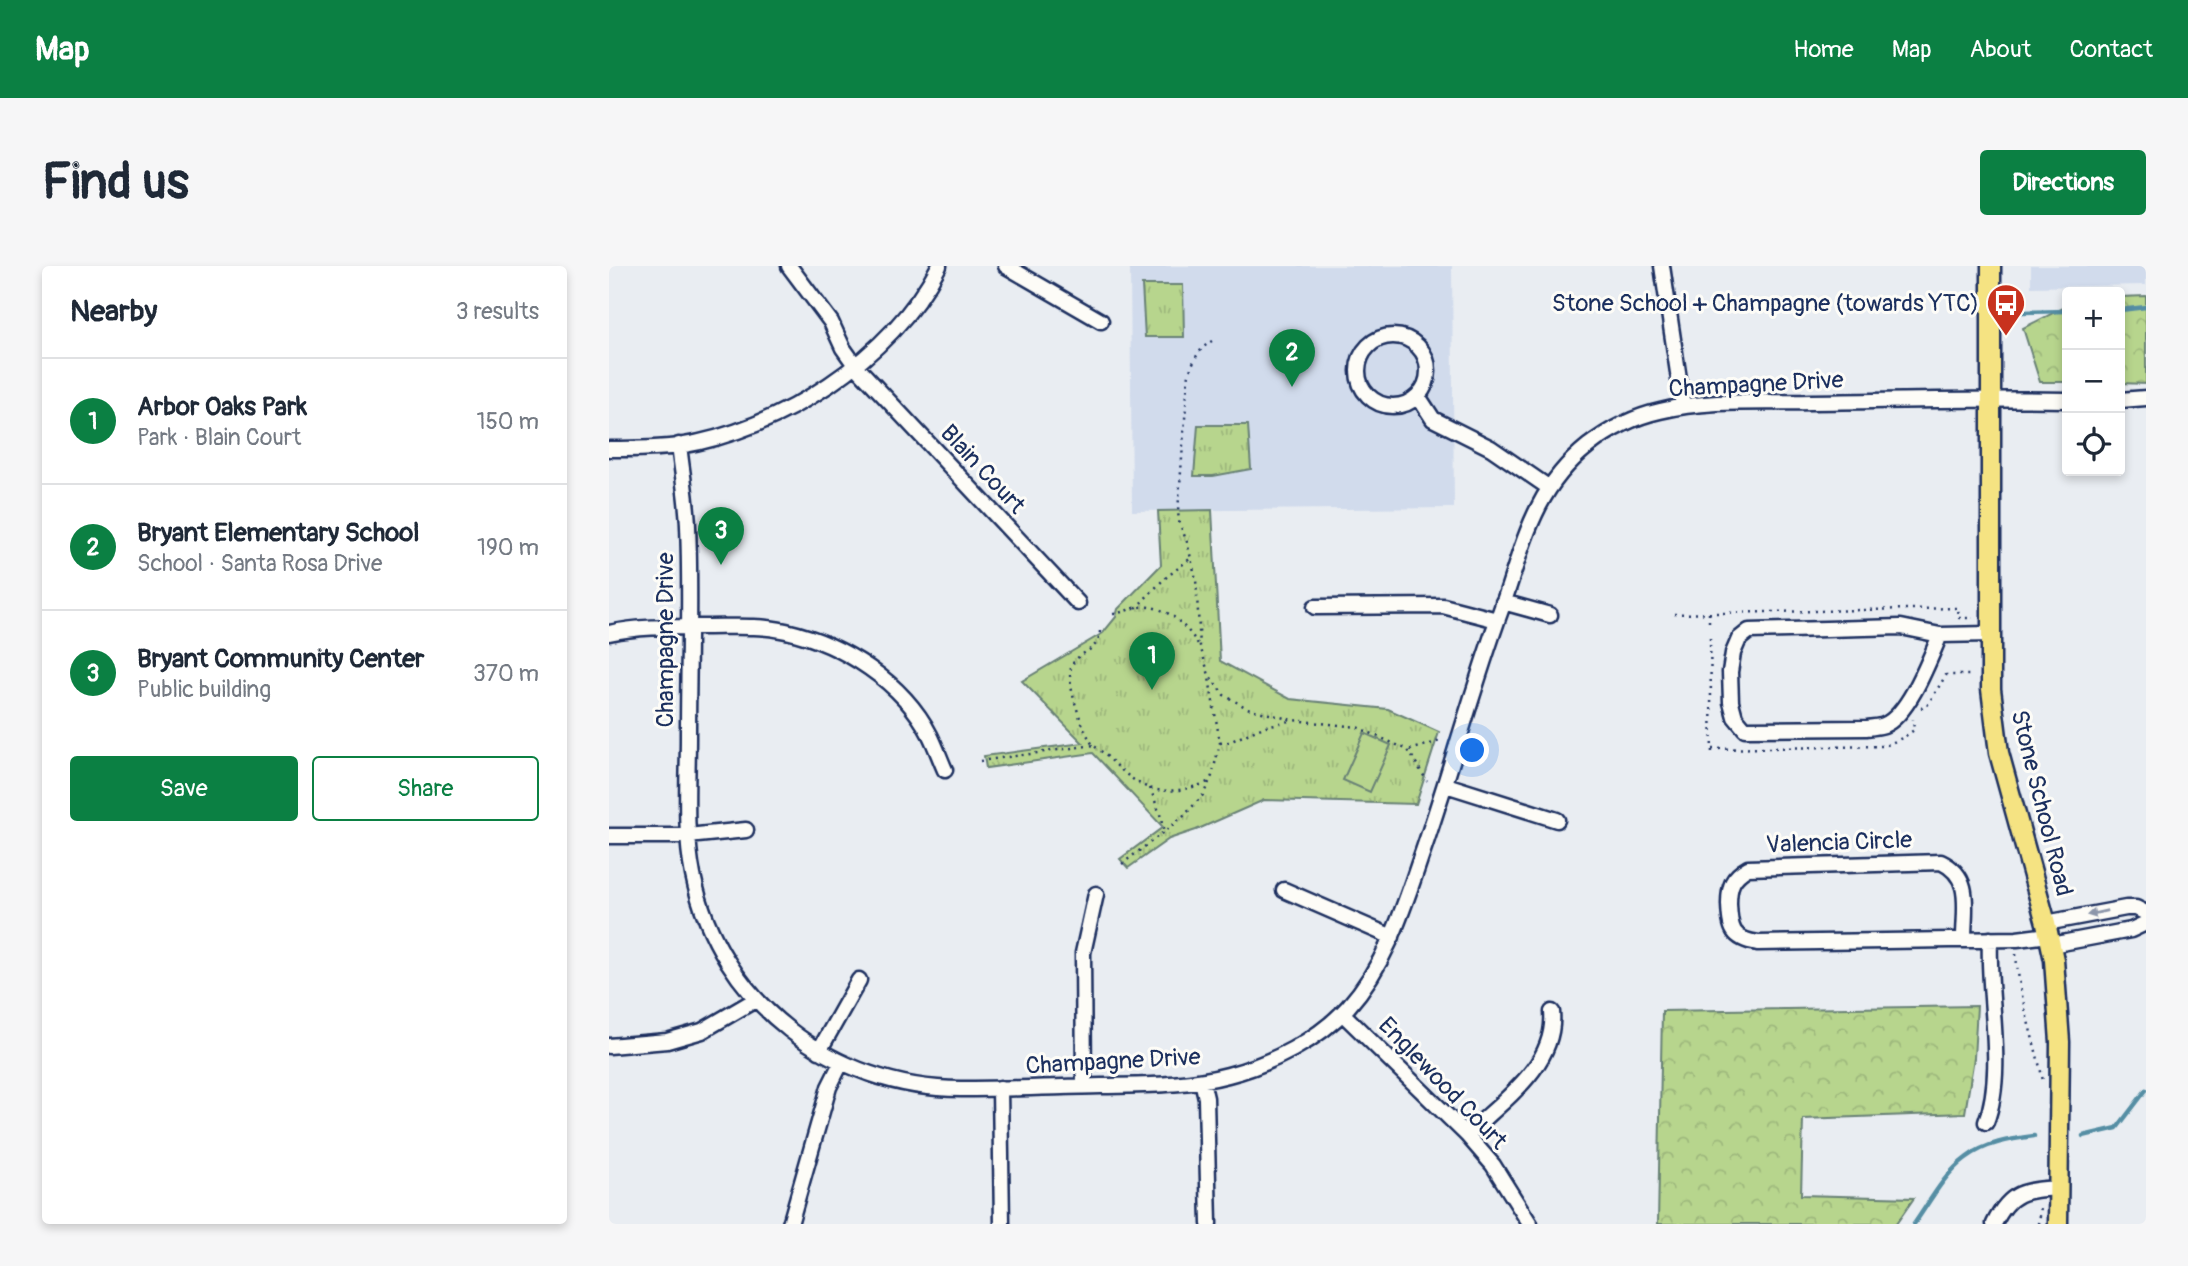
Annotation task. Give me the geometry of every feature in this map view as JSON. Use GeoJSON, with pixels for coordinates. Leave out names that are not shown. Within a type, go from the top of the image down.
{"type":"FeatureCollection","features":[{"type":"Feature","properties":{"kind":"main road","name":"Stone School Road"},"geometry":{"type":"LineString","coordinates":[[1991,266],[1991,689],[1999,753],[2049,935],[2060,1042],[2058,1224]]}},
{"type":"Feature","properties":{"kind":"street","name":"Blain Court"},"geometry":{"type":"LineString","coordinates":[[789,266],[831,322],[843,348],[855,365],[1077,603]]}},
{"type":"Feature","properties":{"kind":"street"},"geometry":{"type":"LineString","coordinates":[[609,449],[679,445],[723,435],[764,420],[806,399],[855,365],[877,345],[919,300],[939,266]]}},
{"type":"Feature","properties":{"kind":"street"},"geometry":{"type":"LineString","coordinates":[[1006,266],[1101,321]]}},
{"type":"Feature","properties":{"kind":"street"},"geometry":{"type":"LineString","coordinates":[[1662,266],[1683,406]]}},
{"type":"Feature","properties":{"kind":"street"},"geometry":{"type":"LineString","coordinates":[[1395,336],[1408,339],[1418,346],[1425,357],[1428,371],[1426,384],[1418,396],[1406,403],[1392,406],[1378,402],[1367,394],[1360,382],[1358,368],[1362,354],[1371,343],[1383,337],[1395,336]]}},
{"type":"Feature","properties":{"kind":"street"},"geometry":{"type":"LineString","coordinates":[[1418,396],[1433,419],[1492,448],[1548,487]]}},
{"type":"Feature","properties":{"kind":"street"},"geometry":{"type":"LineString","coordinates":[[2125,400],[2146,398]]}},
{"type":"Feature","properties":{"kind":"street","name":"Champagne Drive"},"geometry":{"type":"LineString","coordinates":[[679,445],[688,528],[688,836],[696,888],[708,923],[737,978],[755,1000],[794,1036],[841,1063],[881,1078],[917,1086],[953,1089],[1084,1086],[1202,1081],[1247,1069],[1296,1047],[1342,1013],[1375,970],[1392,937],[1446,785],[1525,536],[1548,487],[1564,467],[1609,430],[1635,418],[1683,406],[2062,400]]}},
{"type":"Feature","properties":{"kind":"street"},"geometry":{"type":"LineString","coordinates":[[1503,602],[1550,615]]}},
{"type":"Feature","properties":{"kind":"street"},"geometry":{"type":"LineString","coordinates":[[1315,607],[1443,606],[1497,620]]}},
{"type":"Feature","properties":{"kind":"street"},"geometry":{"type":"LineString","coordinates":[[609,633],[661,627],[756,627],[784,630],[813,638],[850,655],[898,692],[930,734],[945,770]]}},
{"type":"Feature","properties":{"kind":"street"},"geometry":{"type":"LineString","coordinates":[[1940,635],[1908,699],[1885,725],[1867,728],[1745,729],[1735,717],[1731,702],[1733,653],[1739,639],[1749,631],[1901,627],[1940,635],[1991,634]]}},
{"type":"Feature","properties":{"kind":"street"},"geometry":{"type":"LineString","coordinates":[[1446,785],[1557,820]]}},
{"type":"Feature","properties":{"kind":"street"},"geometry":{"type":"LineString","coordinates":[[609,836],[688,836],[746,830]]}},
{"type":"Feature","properties":{"kind":"street","name":"Valencia Circle"},"geometry":{"type":"LineString","coordinates":[[1964,938],[1964,883],[1951,866],[1941,862],[1748,868],[1738,873],[1729,890],[1730,922],[1740,938],[1747,942],[1990,939],[2049,935]]}},
{"type":"Feature","properties":{"kind":"street"},"geometry":{"type":"LineString","coordinates":[[1285,890],[1392,937]]}},
{"type":"Feature","properties":{"kind":"street"},"geometry":{"type":"LineString","coordinates":[[1084,1086],[1083,953],[1096,894]]}},
{"type":"Feature","properties":{"kind":"street"},"geometry":{"type":"LineString","coordinates":[[2049,935],[2126,908],[2136,908],[2146,913]]}},
{"type":"Feature","properties":{"kind":"street"},"geometry":{"type":"LineString","coordinates":[[2049,935],[2131,930],[2146,923]]}},
{"type":"Feature","properties":{"kind":"street"},"geometry":{"type":"LineString","coordinates":[[1986,1122],[1992,1107],[1994,1066],[1988,966],[1990,939]]}},
{"type":"Feature","properties":{"kind":"street"},"geometry":{"type":"LineString","coordinates":[[819,1051],[859,980]]}},
{"type":"Feature","properties":{"kind":"street"},"geometry":{"type":"LineString","coordinates":[[609,1046],[667,1041],[702,1031],[755,1000]]}},
{"type":"Feature","properties":{"kind":"street"},"geometry":{"type":"LineString","coordinates":[[1467,1135],[1530,1074],[1551,1037],[1552,1012]]}},
{"type":"Feature","properties":{"kind":"street","name":"Englewood Court"},"geometry":{"type":"LineString","coordinates":[[1342,1013],[1467,1135],[1493,1166],[1529,1224]]}},
{"type":"Feature","properties":{"kind":"street"},"geometry":{"type":"LineString","coordinates":[[790,1224],[829,1087],[841,1063]]}},
{"type":"Feature","properties":{"kind":"street"},"geometry":{"type":"LineString","coordinates":[[1202,1081],[1206,1098],[1209,1224]]}},
{"type":"Feature","properties":{"kind":"street"},"geometry":{"type":"LineString","coordinates":[[1000,1088],[1002,1224]]}},
{"type":"Feature","properties":{"kind":"street"},"geometry":{"type":"LineString","coordinates":[[1994,1224],[2004,1205],[2015,1195],[2059,1188]]}},
{"type":"Feature","properties":{"kind":"path"},"geometry":{"type":"LineString","coordinates":[[1122,864],[1183,817],[1203,795],[1218,758],[1220,743],[1209,675],[1200,646],[1196,579],[1178,511],[1190,369],[1203,346],[1212,341]]}},
{"type":"Feature","properties":{"kind":"path"},"geometry":{"type":"LineString","coordinates":[[1136,608],[1164,579],[1191,558]]}},
{"type":"Feature","properties":{"kind":"path"},"geometry":{"type":"LineString","coordinates":[[1113,614],[1136,608],[1171,614],[1187,627],[1200,646]]}},
{"type":"Feature","properties":{"kind":"path"},"geometry":{"type":"LineString","coordinates":[[1674,614],[1958,608],[1959,618],[1973,618]]}},
{"type":"Feature","properties":{"kind":"path"},"geometry":{"type":"LineString","coordinates":[[1709,613],[1709,626]]}},
{"type":"Feature","properties":{"kind":"path"},"geometry":{"type":"LineString","coordinates":[[1100,631],[1099,641],[1094,648],[1077,658],[1071,668],[1072,692],[1077,711],[1094,745],[1118,768],[1150,788],[1178,790],[1195,788],[1208,782]]}},
{"type":"Feature","properties":{"kind":"path"},"geometry":{"type":"LineString","coordinates":[[1710,638],[1712,757]]}},
{"type":"Feature","properties":{"kind":"path"},"geometry":{"type":"LineString","coordinates":[[1209,675],[1224,695],[1247,708],[1292,720],[1357,727],[1408,750],[1427,781]]}},
{"type":"Feature","properties":{"kind":"path"},"geometry":{"type":"LineString","coordinates":[[1220,743],[1266,726],[1292,720]]}},
{"type":"Feature","properties":{"kind":"path"},"geometry":{"type":"LineString","coordinates":[[1408,750],[1440,741]]}},
{"type":"Feature","properties":{"kind":"path"},"geometry":{"type":"LineString","coordinates":[[980,761],[1094,745]]}},
{"type":"Feature","properties":{"kind":"path"},"geometry":{"type":"LineString","coordinates":[[1150,788],[1164,833]]}},
{"type":"Feature","properties":{"kind":"path"},"geometry":{"type":"LineString","coordinates":[[2017,947],[2020,990],[2040,1069]]}},
{"type":"Feature","properties":{"kind":"path"},"geometry":{"type":"LineString","coordinates":[[2039,1224],[2041,1215]]}},
{"type":"Feature","properties":{"kind":"shaded area"},"geometry":{"type":"Polygon","coordinates":[[[1130,266],[1452,266],[1454,508],[1132,511],[1130,266]]]}},
{"type":"Feature","properties":{"kind":"shaded area"},"geometry":{"type":"Polygon","coordinates":[[[2031,266],[2146,266],[2146,285],[2031,287],[2031,266]]]}},
{"type":"Feature","properties":{"kind":"green space"},"geometry":{"type":"Polygon","coordinates":[[[1142,285],[1183,285],[1184,337],[1145,337],[1142,285]]]}},
{"type":"Feature","properties":{"kind":"green space"},"geometry":{"type":"Polygon","coordinates":[[[2146,296],[2146,384],[2125,383],[2125,297],[2146,296]]]}},
{"type":"Feature","properties":{"kind":"green space"},"geometry":{"type":"Polygon","coordinates":[[[2062,308],[2062,382],[2040,382],[2023,328],[2062,308]]]}},
{"type":"Feature","properties":{"kind":"green space"},"geometry":{"type":"Polygon","coordinates":[[[1198,425],[1248,425],[1251,469],[1213,476],[1194,476],[1198,425]]]}},
{"type":"Feature","properties":{"kind":"green space"},"geometry":{"type":"Polygon","coordinates":[[[1212,510],[1220,661],[1290,699],[1388,709],[1439,732],[1416,804],[1264,800],[1169,839],[1128,868],[1120,859],[1163,827],[1093,753],[986,768],[984,756],[1083,743],[1022,681],[1103,633],[1116,617],[1118,609],[1161,565],[1158,511],[1212,510]]]}},
{"type":"Feature","properties":{"kind":"green space"},"geometry":{"type":"Polygon","coordinates":[[[1364,733],[1391,745],[1370,792],[1343,780],[1364,733]]]}},
{"type":"Feature","properties":{"kind":"green space"},"geometry":{"type":"Polygon","coordinates":[[[1977,1006],[1974,1058],[1965,1113],[1803,1119],[1801,1195],[1914,1198],[1896,1224],[1658,1224],[1662,1011],[1977,1006]]]}},
{"type":"Feature","properties":{"kind":"waterway"},"geometry":{"type":"LineString","coordinates":[[2125,309],[2146,307]]}},
{"type":"Feature","properties":{"kind":"waterway"},"geometry":{"type":"LineString","coordinates":[[2022,312],[2062,311]]}},
{"type":"Feature","properties":{"kind":"waterway"},"geometry":{"type":"LineString","coordinates":[[2083,1136],[2117,1128],[2146,1090]]}},
{"type":"Feature","properties":{"kind":"waterway"},"geometry":{"type":"LineString","coordinates":[[1914,1224],[1944,1180],[1966,1158],[1990,1145],[2034,1136]]}},
{"type":"Feature","properties":{"kind":"place","name":"Stone School + Champagne (towards YTC)"},"geometry":{"type":"Point","coordinates":[2006,337]}},
{"type":"Feature","properties":{"kind":"place","name":"Bryant Elementary School"},"geometry":{"type":"Point","coordinates":[1292,387]}},
{"type":"Feature","properties":{"kind":"place","name":"Bryant Community Center"},"geometry":{"type":"Point","coordinates":[721,565]}},
{"type":"Feature","properties":{"kind":"place","name":"Arbor Oaks Park"},"geometry":{"type":"Point","coordinates":[1152,690]}}]}
